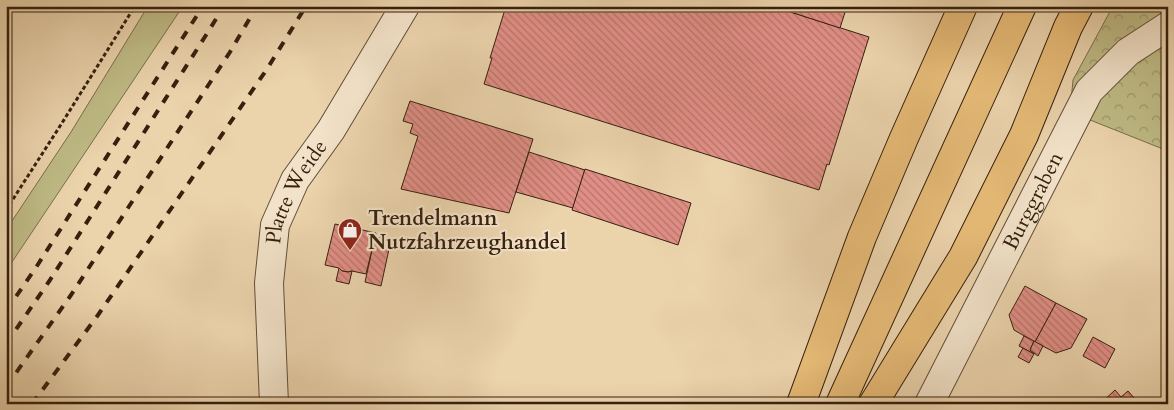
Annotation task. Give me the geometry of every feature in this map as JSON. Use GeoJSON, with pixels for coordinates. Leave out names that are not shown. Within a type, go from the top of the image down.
{"type":"FeatureCollection","features":[{"type":"Feature","properties":{"kind":"main road"},"geometry":{"type":"LineString","coordinates":[[801,404],[862,237],[962,6]]}},
{"type":"Feature","properties":{"kind":"main road"},"geometry":{"type":"LineString","coordinates":[[840,404],[1022,6]]}},
{"type":"Feature","properties":{"kind":"main road"},"geometry":{"type":"LineString","coordinates":[[873,404],[962,257],[1024,134],[1079,6]]}},
{"type":"Feature","properties":{"kind":"street","name":"Platte Weide"},"geometry":{"type":"LineString","coordinates":[[274,404],[269,282],[275,225],[295,180],[331,130],[405,6]]}},
{"type":"Feature","properties":{"kind":"street","name":"Burggraben"},"geometry":{"type":"LineString","coordinates":[[930,404],[1089,91],[1128,52],[1168,26]]}},
{"type":"Feature","properties":{"kind":"path"},"geometry":{"type":"LineString","coordinates":[[6,210],[135,6]]}},
{"type":"Feature","properties":{"kind":"green space"},"geometry":{"type":"Polygon","coordinates":[[[148,6],[183,6],[6,271],[6,230],[71,132],[148,6]]]}},
{"type":"Feature","properties":{"kind":"green space"},"geometry":{"type":"Polygon","coordinates":[[[1113,6],[1168,6],[1168,151],[1070,112],[1073,80],[1113,6]]]}},
{"type":"Feature","properties":{"kind":"building"},"geometry":{"type":"Polygon","coordinates":[[[506,6],[772,6],[869,37],[829,165],[827,164],[819,190],[484,84],[506,6]]]}},
{"type":"Feature","properties":{"kind":"building"},"geometry":{"type":"Polygon","coordinates":[[[772,6],[847,6],[840,28],[772,6]]]}},
{"type":"Feature","properties":{"kind":"building"},"geometry":{"type":"Polygon","coordinates":[[[410,101],[533,139],[509,213],[401,189],[418,136],[410,133],[413,124],[403,121],[410,101]]]}},
{"type":"Feature","properties":{"kind":"building"},"geometry":{"type":"Polygon","coordinates":[[[529,152],[585,170],[573,208],[516,192],[529,152]]]}},
{"type":"Feature","properties":{"kind":"building"},"geometry":{"type":"Polygon","coordinates":[[[585,169],[691,203],[678,245],[572,210],[585,169]]]}},
{"type":"Feature","properties":{"kind":"building","name":"Trendelmann Nutzfahrzeughandel"},"geometry":{"type":"Polygon","coordinates":[[[335,224],[376,233],[366,274],[342,271],[339,268],[325,265],[335,224]]]}},
{"type":"Feature","properties":{"kind":"building"},"geometry":{"type":"Polygon","coordinates":[[[375,237],[391,240],[381,286],[365,282],[375,237]]]}},
{"type":"Feature","properties":{"kind":"building"},"geometry":{"type":"Polygon","coordinates":[[[339,268],[342,271],[352,271],[349,284],[336,281],[339,268]]]}},
{"type":"Feature","properties":{"kind":"building"},"geometry":{"type":"Polygon","coordinates":[[[1025,286],[1056,303],[1035,342],[1014,330],[1009,315],[1025,286]]]}},
{"type":"Feature","properties":{"kind":"building"},"geometry":{"type":"Polygon","coordinates":[[[1056,303],[1087,319],[1071,348],[1056,353],[1035,342],[1056,303]]]}},
{"type":"Feature","properties":{"kind":"building"},"geometry":{"type":"Polygon","coordinates":[[[1024,336],[1034,341],[1030,350],[1034,354],[1019,346],[1024,336]]]}},
{"type":"Feature","properties":{"kind":"building"},"geometry":{"type":"Polygon","coordinates":[[[1093,337],[1115,349],[1105,368],[1083,356],[1093,337]]]}},
{"type":"Feature","properties":{"kind":"building"},"geometry":{"type":"Polygon","coordinates":[[[1034,341],[1043,346],[1038,356],[1030,350],[1034,341]]]}},
{"type":"Feature","properties":{"kind":"building"},"geometry":{"type":"Polygon","coordinates":[[[1023,348],[1034,354],[1029,363],[1018,357],[1023,348]]]}},
{"type":"Feature","properties":{"kind":"building"},"geometry":{"type":"Polygon","coordinates":[[[1115,390],[1121,397],[1128,391],[1135,399],[1130,404],[1100,404],[1115,390]]]}},
{"type":"Feature","properties":{"kind":"railway"},"geometry":{"type":"LineString","coordinates":[[6,311],[35,269],[203,6]]}},
{"type":"Feature","properties":{"kind":"railway"},"geometry":{"type":"LineString","coordinates":[[6,344],[50,280],[224,6]]}},
{"type":"Feature","properties":{"kind":"railway"},"geometry":{"type":"LineString","coordinates":[[6,387],[71,295],[230,52],[257,6]]}},
{"type":"Feature","properties":{"kind":"railway"},"geometry":{"type":"LineString","coordinates":[[32,404],[98,315],[267,69],[306,6]]}},
{"type":"Feature","properties":{"kind":"place","name":"Trendelmann Nutzfahrzeughandel"},"geometry":{"type":"Point","coordinates":[350,251]}}]}
